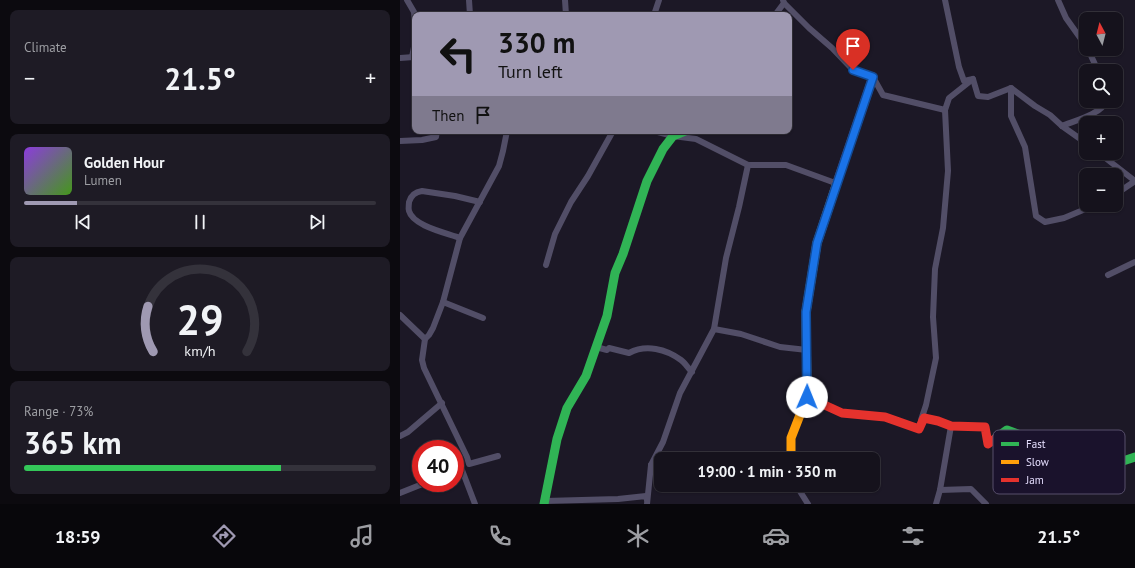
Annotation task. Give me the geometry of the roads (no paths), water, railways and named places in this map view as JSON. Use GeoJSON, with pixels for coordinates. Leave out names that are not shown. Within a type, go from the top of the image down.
{"type":"FeatureCollection","features":[{"type":"Feature","properties":{"kind":"street"},"geometry":{"type":"LineString","coordinates":[[407,0],[414,12]]}},
{"type":"Feature","properties":{"kind":"street"},"geometry":{"type":"LineString","coordinates":[[469,0],[470,12]]}},
{"type":"Feature","properties":{"kind":"street"},"geometry":{"type":"LineString","coordinates":[[565,0],[566,12]]}},
{"type":"Feature","properties":{"kind":"street"},"geometry":{"type":"LineString","coordinates":[[655,12],[659,0]]}},
{"type":"Feature","properties":{"kind":"street"},"geometry":{"type":"LineString","coordinates":[[945,0],[959,67],[964,81],[974,79]]}},
{"type":"Feature","properties":{"kind":"street"},"geometry":{"type":"LineString","coordinates":[[1058,0],[1066,18],[1079,36]]}},
{"type":"Feature","properties":{"kind":"street"},"geometry":{"type":"LineString","coordinates":[[777,12],[784,1],[809,28],[832,48],[853,70],[873,77],[883,95],[945,110]]}},
{"type":"Feature","properties":{"kind":"street"},"geometry":{"type":"LineString","coordinates":[[400,58],[412,57]]}},
{"type":"Feature","properties":{"kind":"street"},"geometry":{"type":"LineString","coordinates":[[791,452],[791,438],[807,397],[808,350],[806,312],[814,256],[817,243],[873,77]]}},
{"type":"Feature","properties":{"kind":"street"},"geometry":{"type":"LineString","coordinates":[[974,79],[978,96],[988,97],[1011,88]]}},
{"type":"Feature","properties":{"kind":"street"},"geometry":{"type":"LineString","coordinates":[[918,429],[926,405],[936,358],[933,317],[935,269],[943,228],[948,171],[945,110],[949,98],[974,79]]}},
{"type":"Feature","properties":{"kind":"street"},"geometry":{"type":"LineString","coordinates":[[1011,88],[1050,115],[1079,138]]}},
{"type":"Feature","properties":{"kind":"street"},"geometry":{"type":"LineString","coordinates":[[1011,88],[1011,116],[1025,147],[1036,216],[1045,222],[1064,218],[1079,212]]}},
{"type":"Feature","properties":{"kind":"street"},"geometry":{"type":"LineString","coordinates":[[1062,126],[1097,112],[1101,108]]}},
{"type":"Feature","properties":{"kind":"street"},"geometry":{"type":"LineString","coordinates":[[400,141],[422,140],[436,136],[436,134]]}},
{"type":"Feature","properties":{"kind":"street"},"geometry":{"type":"LineString","coordinates":[[469,464],[442,403],[424,368],[422,360],[425,339],[433,328],[443,302],[460,238],[498,166],[506,134]]}},
{"type":"Feature","properties":{"kind":"street"},"geometry":{"type":"LineString","coordinates":[[546,265],[555,234],[571,202],[588,176],[611,134]]}},
{"type":"Feature","properties":{"kind":"street"},"geometry":{"type":"LineString","coordinates":[[665,134],[696,139],[748,165],[786,165],[838,184]]}},
{"type":"Feature","properties":{"kind":"street"},"geometry":{"type":"LineString","coordinates":[[647,503],[646,496],[618,499],[545,502],[557,439],[567,408],[586,376],[607,316],[615,273],[623,254],[647,181],[663,149],[672,136],[677,134]]}},
{"type":"Feature","properties":{"kind":"street"},"geometry":{"type":"LineString","coordinates":[[1108,160],[1135,181],[1123,189]]}},
{"type":"Feature","properties":{"kind":"street"},"geometry":{"type":"LineString","coordinates":[[647,503],[651,465],[663,442],[680,393],[714,330],[726,258],[748,165]]}},
{"type":"Feature","properties":{"kind":"street"},"geometry":{"type":"LineString","coordinates":[[460,238],[426,226],[414,219],[410,215],[408,209],[411,196],[417,191],[422,191],[455,196],[480,202]]}},
{"type":"Feature","properties":{"kind":"street"},"geometry":{"type":"LineString","coordinates":[[1108,275],[1135,262]]}},
{"type":"Feature","properties":{"kind":"street"},"geometry":{"type":"LineString","coordinates":[[443,302],[483,318]]}},
{"type":"Feature","properties":{"kind":"street"},"geometry":{"type":"LineString","coordinates":[[400,315],[425,339]]}},
{"type":"Feature","properties":{"kind":"street"},"geometry":{"type":"LineString","coordinates":[[714,330],[741,334],[780,347],[808,350]]}},
{"type":"Feature","properties":{"kind":"street"},"geometry":{"type":"LineString","coordinates":[[596,347],[607,350],[609,348],[629,353],[636,349],[646,348],[660,350],[681,360],[692,372]]}},
{"type":"Feature","properties":{"kind":"street"},"geometry":{"type":"LineString","coordinates":[[807,397],[842,413],[885,417],[918,429]]}},
{"type":"Feature","properties":{"kind":"street"},"geometry":{"type":"LineString","coordinates":[[400,436],[408,432],[442,403]]}},
{"type":"Feature","properties":{"kind":"street"},"geometry":{"type":"LineString","coordinates":[[918,429],[924,418],[951,426],[986,427],[988,444],[993,440]]}},
{"type":"Feature","properties":{"kind":"street"},"geometry":{"type":"LineString","coordinates":[[936,504],[940,490],[951,426]]}},
{"type":"Feature","properties":{"kind":"street"},"geometry":{"type":"LineString","coordinates":[[464,468],[469,464],[498,456]]}},
{"type":"Feature","properties":{"kind":"street"},"geometry":{"type":"LineString","coordinates":[[1125,460],[1135,458]]}},
{"type":"Feature","properties":{"kind":"street"},"geometry":{"type":"LineString","coordinates":[[464,475],[475,504]]}},
{"type":"Feature","properties":{"kind":"street"},"geometry":{"type":"LineString","coordinates":[[400,491],[412,487]]}},
{"type":"Feature","properties":{"kind":"street"},"geometry":{"type":"LineString","coordinates":[[940,490],[971,489],[986,504]]}},
{"type":"Feature","properties":{"kind":"street"},"geometry":{"type":"LineString","coordinates":[[800,492],[808,504]]}}]}
